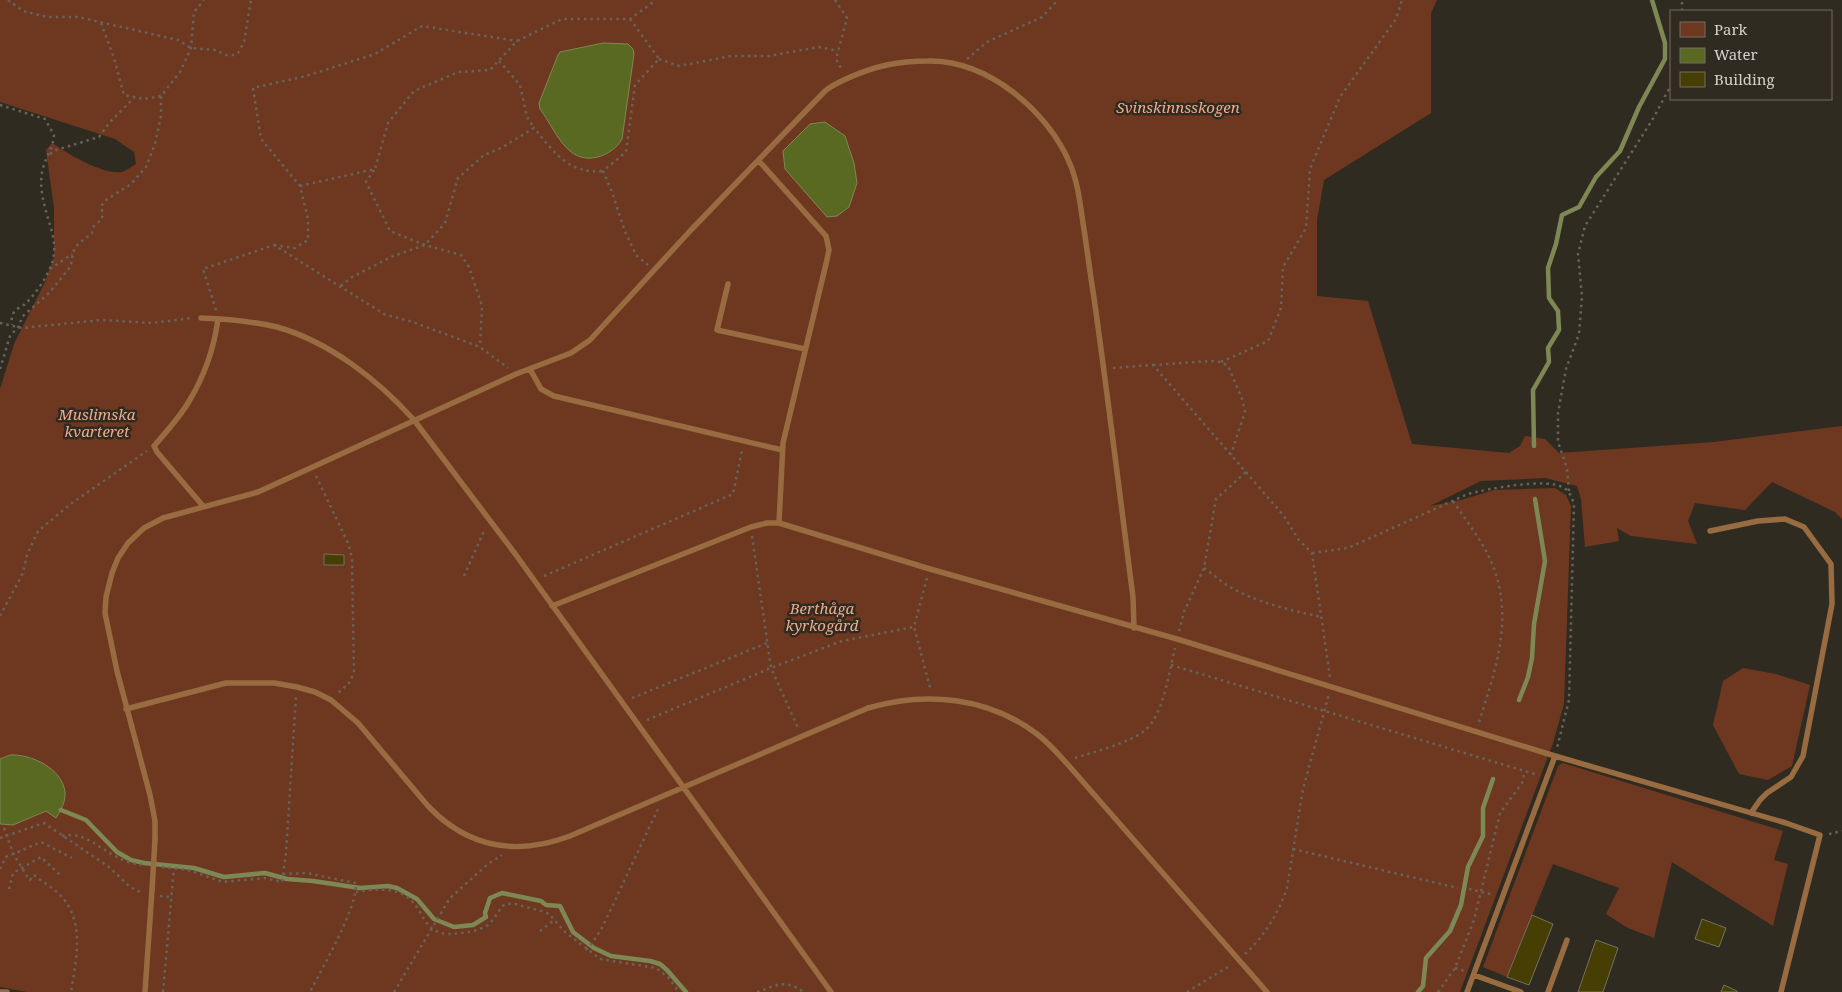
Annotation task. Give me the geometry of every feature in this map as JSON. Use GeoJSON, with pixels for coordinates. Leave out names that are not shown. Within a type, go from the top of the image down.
{"type":"FeatureCollection","features":[{"type":"Feature","properties":{"kind":"lane"},"geometry":{"type":"LineString","coordinates":[[145,992],[155,821],[150,795],[126,709],[105,613],[108,587],[112,573],[118,558],[128,543],[144,528],[169,515],[258,492],[516,374],[571,353],[590,340],[825,91],[833,84],[877,66],[912,61],[940,61],[976,70],[999,83],[1034,111],[1054,132],[1070,164],[1078,190],[1104,368],[1133,597],[1134,628]]}},
{"type":"Feature","properties":{"kind":"lane"},"geometry":{"type":"LineString","coordinates":[[759,161],[817,225],[828,240],[828,256],[782,450],[780,523]]}},
{"type":"Feature","properties":{"kind":"lane"},"geometry":{"type":"LineString","coordinates":[[728,284],[717,330],[806,349]]}},
{"type":"Feature","properties":{"kind":"lane"},"geometry":{"type":"LineString","coordinates":[[201,318],[255,323],[278,328],[323,347],[365,374],[399,403],[414,420],[534,581],[832,992]]}},
{"type":"Feature","properties":{"kind":"lane"},"geometry":{"type":"LineString","coordinates":[[203,506],[154,446],[180,414],[193,394],[212,351],[218,319]]}},
{"type":"Feature","properties":{"kind":"lane"},"geometry":{"type":"LineString","coordinates":[[530,369],[541,389],[554,396],[782,450]]}},
{"type":"Feature","properties":{"kind":"lane"},"geometry":{"type":"LineString","coordinates":[[1710,530],[1758,521],[1785,519],[1804,527],[1831,564],[1832,604],[1803,756],[1791,777],[1767,793],[1752,813]]}},
{"type":"Feature","properties":{"kind":"lane"},"geometry":{"type":"LineString","coordinates":[[552,606],[751,527],[767,523],[780,523],[930,569],[1177,639],[1555,756],[1752,813],[1820,835],[1781,992]]}},
{"type":"Feature","properties":{"kind":"lane"},"geometry":{"type":"LineString","coordinates":[[126,709],[226,682],[262,682],[297,687],[331,700],[365,729],[428,806],[456,830],[478,840],[513,848],[538,846],[562,840],[852,714],[873,707],[898,701],[933,698],[968,703],[1006,716],[1038,735],[1065,762],[1266,992]]}},
{"type":"Feature","properties":{"kind":"lane"},"geometry":{"type":"LineString","coordinates":[[1467,992],[1555,756]]}},
{"type":"Feature","properties":{"kind":"lane"},"geometry":{"type":"LineString","coordinates":[[1548,992],[1567,940]]}},
{"type":"Feature","properties":{"kind":"lane"},"geometry":{"type":"LineString","coordinates":[[1474,975],[1522,992]]}},
{"type":"Feature","properties":{"kind":"lane"},"geometry":{"type":"LineString","coordinates":[[0,992],[7,992]]}},
{"type":"Feature","properties":{"kind":"path"},"geometry":{"type":"LineString","coordinates":[[8,0],[23,11],[46,17],[78,17],[178,40],[191,48],[215,50],[226,55],[238,53],[244,42],[251,0]]}},
{"type":"Feature","properties":{"kind":"path"},"geometry":{"type":"LineString","coordinates":[[0,369],[10,336],[19,326],[22,317],[49,293],[71,266],[73,254],[78,244],[92,232],[94,226],[101,220],[103,215],[101,206],[106,200],[131,184],[146,167],[155,144],[161,116],[161,96],[180,72],[191,48],[194,12],[204,0]]}},
{"type":"Feature","properties":{"kind":"path"},"geometry":{"type":"LineString","coordinates":[[480,347],[482,306],[469,267],[461,255],[425,245],[390,231],[366,182],[375,169],[388,123],[414,91],[458,72],[490,70],[516,41],[562,19],[630,19],[656,0]]}},
{"type":"Feature","properties":{"kind":"path"},"geometry":{"type":"LineString","coordinates":[[835,0],[847,18],[836,59],[846,79]]}},
{"type":"Feature","properties":{"kind":"path"},"geometry":{"type":"LineString","coordinates":[[960,65],[987,42],[1042,17],[1056,0]]}},
{"type":"Feature","properties":{"kind":"path"},"geometry":{"type":"LineString","coordinates":[[1221,362],[1268,342],[1280,308],[1283,267],[1306,228],[1310,169],[1340,97],[1396,19],[1402,0]]}},
{"type":"Feature","properties":{"kind":"path"},"geometry":{"type":"LineString","coordinates":[[630,19],[659,59],[680,66],[731,56],[769,56],[819,48],[838,50]]}},
{"type":"Feature","properties":{"kind":"path"},"geometry":{"type":"LineString","coordinates":[[101,23],[114,58],[124,95],[144,99],[161,96]]}},
{"type":"Feature","properties":{"kind":"path"},"geometry":{"type":"LineString","coordinates":[[218,319],[203,269],[274,245],[295,248],[308,240],[308,219],[300,186],[261,139],[254,88],[306,76],[375,54],[422,26],[516,41]]}},
{"type":"Feature","properties":{"kind":"path"},"geometry":{"type":"LineString","coordinates":[[499,61],[520,85],[527,117],[534,128],[556,154],[571,166],[591,172],[603,171],[626,152],[635,85],[659,59]]}},
{"type":"Feature","properties":{"kind":"path"},"geometry":{"type":"LineString","coordinates":[[1555,756],[1569,700],[1574,504],[1569,492],[1567,468],[1558,442],[1558,413],[1566,369],[1579,334],[1582,296],[1578,254],[1585,226],[1654,117],[1670,87]]}},
{"type":"Feature","properties":{"kind":"path"},"geometry":{"type":"LineString","coordinates":[[49,154],[56,150],[99,137],[110,122],[135,97]]}},
{"type":"Feature","properties":{"kind":"path"},"geometry":{"type":"LineString","coordinates":[[0,105],[45,119],[54,136],[43,167],[42,186],[53,236],[52,262],[32,297],[13,312],[11,317],[12,325]]}},
{"type":"Feature","properties":{"kind":"path"},"geometry":{"type":"LineString","coordinates":[[341,286],[352,277],[393,256],[425,245],[445,223],[458,178],[484,155],[501,148],[534,128]]}},
{"type":"Feature","properties":{"kind":"path"},"geometry":{"type":"LineString","coordinates":[[300,186],[375,169]]}},
{"type":"Feature","properties":{"kind":"path"},"geometry":{"type":"LineString","coordinates":[[603,171],[624,229],[636,255],[654,271]]}},
{"type":"Feature","properties":{"kind":"path"},"geometry":{"type":"LineString","coordinates":[[274,245],[384,314],[413,322],[480,347],[516,374]]}},
{"type":"Feature","properties":{"kind":"path"},"geometry":{"type":"LineString","coordinates":[[49,270],[73,254]]}},
{"type":"Feature","properties":{"kind":"path"},"geometry":{"type":"LineString","coordinates":[[0,323],[22,328],[102,320],[152,323],[201,318]]}},
{"type":"Feature","properties":{"kind":"path"},"geometry":{"type":"LineString","coordinates":[[1104,368],[1211,361],[1221,362],[1228,366],[1232,371],[1245,411],[1231,455]]}},
{"type":"Feature","properties":{"kind":"path"},"geometry":{"type":"LineString","coordinates":[[1153,366],[1284,516],[1298,539],[1312,553],[1331,686],[1303,789],[1284,898],[1252,948],[1239,960],[1187,992]]}},
{"type":"Feature","properties":{"kind":"path"},"geometry":{"type":"LineString","coordinates":[[534,581],[733,494],[744,441]]}},
{"type":"Feature","properties":{"kind":"path"},"geometry":{"type":"LineString","coordinates":[[0,616],[23,573],[28,554],[38,531],[72,503],[154,446]]}},
{"type":"Feature","properties":{"kind":"path"},"geometry":{"type":"LineString","coordinates":[[313,468],[348,543],[352,558],[354,673],[349,683],[331,700]]}},
{"type":"Feature","properties":{"kind":"path"},"geometry":{"type":"LineString","coordinates":[[1065,762],[1145,731],[1159,710],[1184,612],[1204,568],[1216,499],[1246,472]]}},
{"type":"Feature","properties":{"kind":"path"},"geometry":{"type":"LineString","coordinates":[[1312,553],[1348,548],[1468,494],[1497,486],[1554,484],[1563,487],[1569,492]]}},
{"type":"Feature","properties":{"kind":"path"},"geometry":{"type":"LineString","coordinates":[[1453,501],[1482,544],[1493,565],[1503,605],[1503,629],[1499,656],[1477,731]]}},
{"type":"Feature","properties":{"kind":"path"},"geometry":{"type":"LineString","coordinates":[[464,576],[489,520]]}},
{"type":"Feature","properties":{"kind":"path"},"geometry":{"type":"LineString","coordinates":[[751,527],[771,668],[801,736]]}},
{"type":"Feature","properties":{"kind":"path"},"geometry":{"type":"LineString","coordinates":[[1204,568],[1230,587],[1281,608],[1321,617]]}},
{"type":"Feature","properties":{"kind":"path"},"geometry":{"type":"LineString","coordinates":[[930,569],[914,627],[933,698]]}},
{"type":"Feature","properties":{"kind":"path"},"geometry":{"type":"LineString","coordinates":[[637,724],[771,668],[842,641],[875,633],[914,627]]}},
{"type":"Feature","properties":{"kind":"path"},"geometry":{"type":"LineString","coordinates":[[621,702],[767,644]]}},
{"type":"Feature","properties":{"kind":"path"},"geometry":{"type":"LineString","coordinates":[[1171,665],[1547,777]]}},
{"type":"Feature","properties":{"kind":"path"},"geometry":{"type":"LineString","coordinates":[[159,867],[188,870],[226,882],[261,878],[282,882],[297,687]]}},
{"type":"Feature","properties":{"kind":"path"},"geometry":{"type":"LineString","coordinates":[[1438,992],[1457,962],[1474,920],[1500,813],[1522,783],[1525,770]]}},
{"type":"Feature","properties":{"kind":"path"},"geometry":{"type":"LineString","coordinates":[[586,950],[603,926],[663,796]]}},
{"type":"Feature","properties":{"kind":"path"},"geometry":{"type":"LineString","coordinates":[[0,838],[44,823],[109,867],[136,891],[151,893]]}},
{"type":"Feature","properties":{"kind":"path"},"geometry":{"type":"LineString","coordinates":[[4,828],[20,868],[30,880],[34,875],[59,894],[72,914],[76,927],[77,942],[71,992]]}},
{"type":"Feature","properties":{"kind":"path"},"geometry":{"type":"LineString","coordinates":[[1820,835],[1842,832]]}},
{"type":"Feature","properties":{"kind":"path"},"geometry":{"type":"LineString","coordinates":[[62,836],[72,834],[86,838],[120,859],[151,866]]}},
{"type":"Feature","properties":{"kind":"path"},"geometry":{"type":"LineString","coordinates":[[0,869],[5,858],[41,842],[72,858]]}},
{"type":"Feature","properties":{"kind":"path"},"geometry":{"type":"LineString","coordinates":[[394,992],[450,898],[488,864],[513,848]]}},
{"type":"Feature","properties":{"kind":"path"},"geometry":{"type":"LineString","coordinates":[[1293,849],[1458,888]]}},
{"type":"Feature","properties":{"kind":"path"},"geometry":{"type":"LineString","coordinates":[[9,889],[13,873],[41,857],[62,877]]}},
{"type":"Feature","properties":{"kind":"path"},"geometry":{"type":"LineString","coordinates":[[163,992],[174,868]]}},
{"type":"Feature","properties":{"kind":"path"},"geometry":{"type":"LineString","coordinates":[[283,874],[306,874],[356,882],[356,892],[350,911],[310,992]]}},
{"type":"Feature","properties":{"kind":"path"},"geometry":{"type":"LineString","coordinates":[[1469,889],[1481,892]]}},
{"type":"Feature","properties":{"kind":"path"},"geometry":{"type":"LineString","coordinates":[[356,892],[388,890],[404,895],[411,901],[431,929],[446,934],[472,931],[488,924],[505,904],[545,912],[586,950],[600,959],[652,967],[660,970],[669,978],[679,992]]}},
{"type":"Feature","properties":{"kind":"path"},"geometry":{"type":"LineString","coordinates":[[540,931],[554,920]]}},
{"type":"Feature","properties":{"kind":"path"},"geometry":{"type":"LineString","coordinates":[[757,992],[783,983],[790,984],[804,992]]}},
{"type":"Feature","properties":{"kind":"green space","name":"Berthåga kyrkogård"},"geometry":{"type":"Polygon","coordinates":[[[0,0],[1437,0],[1431,13],[1431,113],[1324,180],[1317,220],[1317,296],[1368,301],[1412,444],[1509,453],[1520,446],[1525,436],[1545,439],[1559,453],[1714,442],[1842,426],[1842,519],[1835,512],[1772,482],[1745,510],[1695,503],[1688,521],[1697,544],[1631,536],[1617,528],[1619,541],[1585,547],[1581,499],[1577,486],[1545,478],[1481,481],[1430,506],[1461,500],[1494,490],[1555,488],[1566,495],[1571,506],[1564,704],[1553,743],[1460,992],[27,992],[0,987],[0,389],[14,344],[45,282],[54,257],[54,208],[46,150],[52,143],[95,167],[114,172],[122,172],[136,164],[134,152],[115,139],[0,102],[0,0]]]}},
{"type":"Feature","properties":{"kind":"green space"},"geometry":{"type":"Polygon","coordinates":[[[1743,668],[1776,674],[1810,685],[1792,766],[1768,780],[1739,774],[1713,725],[1723,681],[1743,668]]]}},
{"type":"Feature","properties":{"kind":"green space"},"geometry":{"type":"Polygon","coordinates":[[[1563,763],[1783,831],[1774,860],[1788,864],[1773,926],[1672,862],[1654,938],[1628,928],[1606,914],[1619,888],[1553,864],[1507,977],[1483,967],[1558,766],[1563,763]]]}},
{"type":"Feature","properties":{"kind":"water"},"geometry":{"type":"Polygon","coordinates":[[[603,43],[628,44],[633,49],[634,54],[622,139],[609,152],[598,157],[587,158],[578,156],[563,144],[540,109],[539,103],[560,52],[603,43]]]}},
{"type":"Feature","properties":{"kind":"water"},"geometry":{"type":"Polygon","coordinates":[[[825,122],[845,136],[854,163],[857,183],[849,207],[837,216],[827,217],[785,169],[783,151],[810,124],[825,122]]]}},
{"type":"Feature","properties":{"kind":"water"},"geometry":{"type":"Polygon","coordinates":[[[10,755],[18,755],[36,760],[52,769],[58,776],[63,783],[65,799],[56,818],[46,811],[13,825],[0,824],[0,759],[10,755]]]}},
{"type":"Feature","properties":{"kind":"building"},"geometry":{"type":"Polygon","coordinates":[[[324,554],[344,555],[344,565],[324,565],[324,554]]]}},
{"type":"Feature","properties":{"kind":"building"},"geometry":{"type":"Polygon","coordinates":[[[1532,915],[1553,924],[1529,985],[1507,977],[1532,915]]]}},
{"type":"Feature","properties":{"kind":"building"},"geometry":{"type":"Polygon","coordinates":[[[1702,919],[1726,928],[1719,947],[1695,939],[1702,919]]]}},
{"type":"Feature","properties":{"kind":"building"},"geometry":{"type":"Polygon","coordinates":[[[1596,940],[1618,948],[1603,992],[1578,992],[1596,940]]]}},
{"type":"Feature","properties":{"kind":"building"},"geometry":{"type":"Polygon","coordinates":[[[1724,985],[1737,991],[1737,992],[1721,992],[1724,985]]]}},
{"type":"Feature","properties":{"kind":"waterway"},"geometry":{"type":"LineString","coordinates":[[1534,446],[1533,390],[1549,362],[1548,348],[1559,330],[1558,311],[1549,298],[1548,268],[1556,244],[1562,215],[1579,207],[1596,177],[1620,151],[1639,107],[1665,59],[1665,43],[1652,0]]}},
{"type":"Feature","properties":{"kind":"waterway"},"geometry":{"type":"LineString","coordinates":[[1519,700],[1528,677],[1532,658],[1534,624],[1545,561],[1535,499]]}},
{"type":"Feature","properties":{"kind":"waterway"},"geometry":{"type":"LineString","coordinates":[[1418,992],[1423,986],[1426,958],[1450,931],[1461,905],[1468,867],[1483,836],[1483,808],[1493,779]]}},
{"type":"Feature","properties":{"kind":"waterway"},"geometry":{"type":"LineString","coordinates":[[61,810],[86,820],[117,852],[131,860],[194,868],[224,877],[265,873],[287,879],[360,888],[388,886],[397,888],[417,899],[434,919],[454,927],[473,925],[486,917],[485,913],[490,898],[502,893],[541,901],[546,905],[560,906],[573,932],[594,948],[611,956],[660,964],[686,992]]}},
{"type":"Feature","properties":{"kind":"park label","name":"Svinskinnsskogen"},"geometry":{"type":"Point","coordinates":[1178,108]}},
{"type":"Feature","properties":{"kind":"park label","name":"Muslimska kvarteret"},"geometry":{"type":"Point","coordinates":[97,424]}}]}
